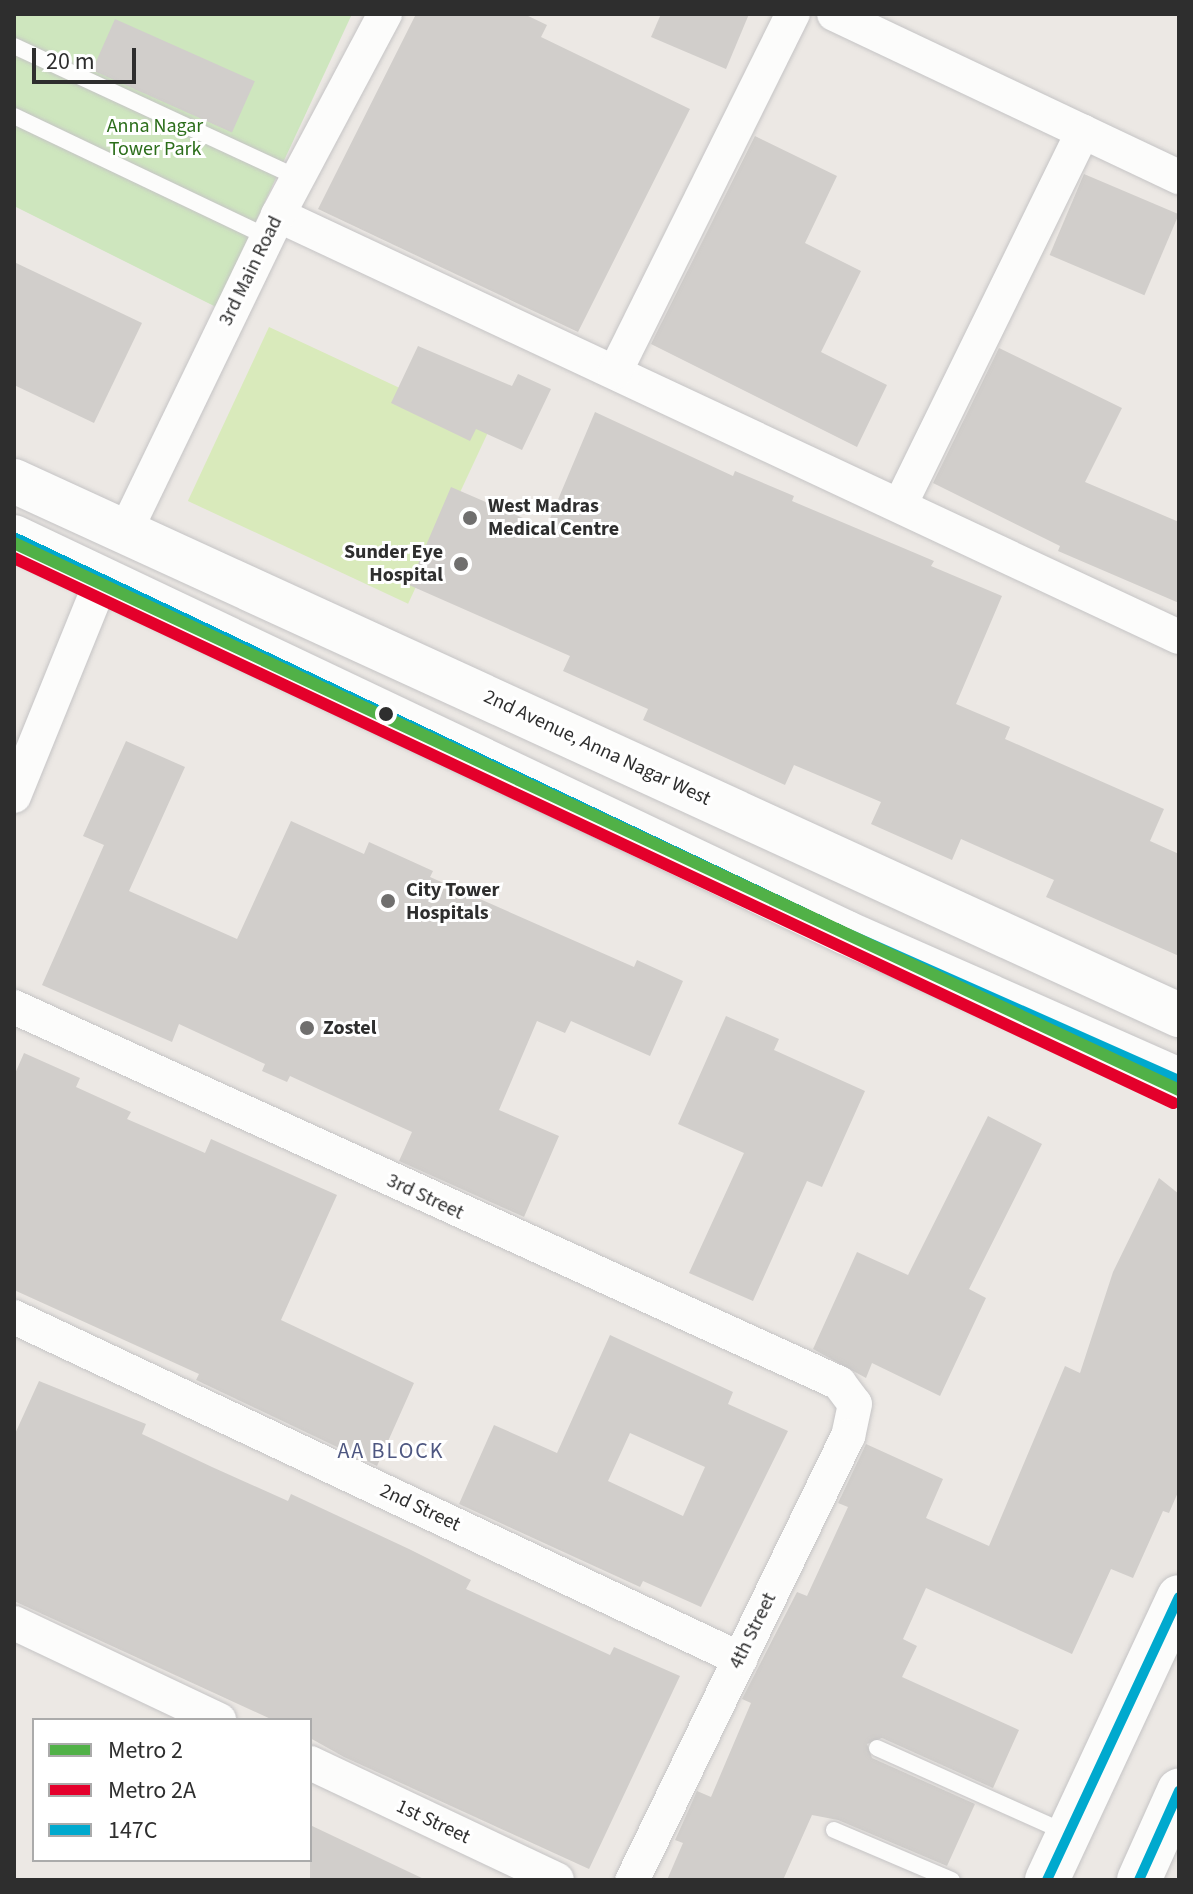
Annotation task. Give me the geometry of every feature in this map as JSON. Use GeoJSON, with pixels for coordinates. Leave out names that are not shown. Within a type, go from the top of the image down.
{"type":"FeatureCollection","features":[{"type":"Feature","properties":{"kind":"main road","name":"2nd Avenue, Anna Nagar West"},"geometry":{"type":"LineString","coordinates":[[14,481],[1179,1015]]}},
{"type":"Feature","properties":{"kind":"main road"},"geometry":{"type":"LineString","coordinates":[[14,537],[847,933],[1179,1080]]}},
{"type":"Feature","properties":{"kind":"main road"},"geometry":{"type":"LineString","coordinates":[[1047,1880],[1179,1597]]}},
{"type":"Feature","properties":{"kind":"main road"},"geometry":{"type":"LineString","coordinates":[[1139,1880],[1179,1791]]}},
{"type":"Feature","properties":{"kind":"street","name":"3rd Main Road"},"geometry":{"type":"LineString","coordinates":[[125,532],[273,226],[385,14]]}},
{"type":"Feature","properties":{"kind":"street"},"geometry":{"type":"LineString","coordinates":[[615,372],[793,14]]}},
{"type":"Feature","properties":{"kind":"street"},"geometry":{"type":"LineString","coordinates":[[834,14],[1179,177]]}},
{"type":"Feature","properties":{"kind":"street"},"geometry":{"type":"LineString","coordinates":[[900,505],[1083,131]]}},
{"type":"Feature","properties":{"kind":"street"},"geometry":{"type":"LineString","coordinates":[[273,226],[615,372],[1179,637]]}},
{"type":"Feature","properties":{"kind":"street"},"geometry":{"type":"LineString","coordinates":[[14,796],[103,577]]}},
{"type":"Feature","properties":{"kind":"street","name":"3rd Street"},"geometry":{"type":"LineString","coordinates":[[14,1007],[839,1383]]}},
{"type":"Feature","properties":{"kind":"street","name":"2nd Street"},"geometry":{"type":"LineString","coordinates":[[14,1317],[740,1659]]}},
{"type":"Feature","properties":{"kind":"street","name":"4th Street"},"geometry":{"type":"LineString","coordinates":[[632,1880],[848,1436],[855,1404],[839,1383]]}},
{"type":"Feature","properties":{"kind":"street"},"geometry":{"type":"LineString","coordinates":[[14,1623],[215,1718]]}},
{"type":"Feature","properties":{"kind":"street","name":"1st Street"},"geometry":{"type":"LineString","coordinates":[[312,1764],[557,1880]]}},
{"type":"Feature","properties":{"kind":"lane"},"geometry":{"type":"LineString","coordinates":[[14,46],[298,178]]}},
{"type":"Feature","properties":{"kind":"lane"},"geometry":{"type":"LineString","coordinates":[[14,116],[273,226]]}},
{"type":"Feature","properties":{"kind":"lane"},"geometry":{"type":"LineString","coordinates":[[877,1748],[1068,1834]]}},
{"type":"Feature","properties":{"kind":"lane"},"geometry":{"type":"LineString","coordinates":[[834,1830],[952,1880]]}},
{"type":"Feature","properties":{"kind":"green space","name":"Anna Nagar Tower Park"},"geometry":{"type":"Polygon","coordinates":[[[14,14],[352,14],[216,307],[14,206],[14,14]]]}},
{"type":"Feature","properties":{"kind":"green space"},"geometry":{"type":"Polygon","coordinates":[[[269,327],[489,430],[408,604],[188,501],[269,327]]]}},
{"type":"Feature","properties":{"kind":"building"},"geometry":{"type":"Polygon","coordinates":[[[416,14],[524,14],[547,25],[541,37],[690,109],[578,332],[318,209],[416,14]]]}},
{"type":"Feature","properties":{"kind":"building"},"geometry":{"type":"Polygon","coordinates":[[[661,14],[749,14],[726,69],[651,37],[661,14]]]}},
{"type":"Feature","properties":{"kind":"building"},"geometry":{"type":"Polygon","coordinates":[[[115,19],[255,81],[232,132],[92,70],[115,19]]]}},
{"type":"Feature","properties":{"kind":"building"},"geometry":{"type":"Polygon","coordinates":[[[755,136],[837,176],[805,243],[861,271],[821,352],[887,385],[857,447],[651,344],[755,136]]]}},
{"type":"Feature","properties":{"kind":"building"},"geometry":{"type":"Polygon","coordinates":[[[1084,174],[1179,214],[1144,295],[1050,255],[1084,174]]]}},
{"type":"Feature","properties":{"kind":"building"},"geometry":{"type":"Polygon","coordinates":[[[14,262],[142,323],[94,423],[14,385],[14,262]]]}},
{"type":"Feature","properties":{"kind":"building"},"geometry":{"type":"Polygon","coordinates":[[[418,346],[512,386],[518,374],[551,389],[522,450],[476,429],[470,441],[391,403],[418,346]]]}},
{"type":"Feature","properties":{"kind":"building"},"geometry":{"type":"Polygon","coordinates":[[[999,348],[1122,408],[1085,482],[1179,522],[1179,603],[1058,551],[1060,546],[933,483],[999,348]]]}},
{"type":"Feature","properties":{"kind":"building"},"geometry":{"type":"Polygon","coordinates":[[[595,412],[733,476],[735,471],[794,496],[792,501],[934,561],[931,566],[1002,596],[956,704],[1010,727],[1005,739],[1164,809],[1150,841],[1179,854],[1179,956],[1046,897],[1054,880],[961,839],[952,860],[871,824],[881,802],[794,765],[785,785],[643,720],[648,709],[563,671],[570,656],[409,585],[451,487],[546,528],[595,412]]]}},
{"type":"Feature","properties":{"kind":"building"},"geometry":{"type":"Polygon","coordinates":[[[126,741],[185,767],[129,891],[237,939],[291,821],[364,854],[369,842],[433,871],[430,877],[634,967],[637,960],[683,981],[650,1056],[571,1021],[565,1033],[537,1021],[499,1110],[559,1136],[524,1217],[399,1161],[412,1132],[290,1076],[287,1082],[262,1071],[265,1064],[179,1024],[172,1042],[42,985],[104,845],[83,836],[126,741]]]}},
{"type":"Feature","properties":{"kind":"building"},"geometry":{"type":"Polygon","coordinates":[[[726,1016],[779,1039],[774,1050],[865,1091],[822,1187],[807,1181],[753,1301],[689,1273],[744,1153],[678,1124],[726,1016]]]}},
{"type":"Feature","properties":{"kind":"building"},"geometry":{"type":"Polygon","coordinates":[[[24,1053],[80,1078],[76,1087],[131,1112],[127,1119],[205,1153],[211,1139],[337,1195],[281,1320],[414,1383],[377,1466],[196,1380],[199,1374],[14,1290],[14,1076],[24,1053]]]}},
{"type":"Feature","properties":{"kind":"building"},"geometry":{"type":"Polygon","coordinates":[[[988,1116],[1042,1144],[969,1289],[986,1298],[940,1396],[872,1363],[866,1378],[813,1349],[857,1252],[908,1275],[988,1116]]]}},
{"type":"Feature","properties":{"kind":"building"},"geometry":{"type":"Polygon","coordinates":[[[1159,1178],[1179,1194],[1179,1490],[1169,1513],[1163,1511],[1133,1578],[1111,1569],[1072,1654],[926,1588],[903,1639],[917,1646],[902,1677],[1019,1730],[993,1788],[882,1738],[867,1744],[872,1758],[975,1804],[947,1866],[838,1820],[812,1815],[783,1880],[667,1880],[683,1843],[675,1840],[697,1791],[711,1797],[751,1703],[742,1699],[797,1592],[807,1596],[848,1507],[838,1503],[866,1444],[943,1479],[926,1518],[989,1546],[1065,1366],[1080,1373],[1113,1272],[1159,1178]]]}},
{"type":"Feature","properties":{"kind":"building"},"geometry":{"type":"Polygon","coordinates":[[[610,1335],[733,1392],[728,1404],[788,1431],[701,1607],[643,1581],[640,1587],[459,1504],[494,1425],[557,1453],[610,1335]],[[630,1433],[608,1481],[683,1516],[705,1467],[630,1433]]]}},
{"type":"Feature","properties":{"kind":"building"},"geometry":{"type":"Polygon","coordinates":[[[39,1381],[146,1424],[142,1434],[212,1467],[288,1501],[291,1494],[409,1549],[471,1580],[466,1589],[610,1655],[614,1647],[680,1676],[589,1869],[344,1757],[312,1739],[312,1718],[269,1718],[14,1601],[14,1436],[39,1381]]]}},
{"type":"Feature","properties":{"kind":"building"},"geometry":{"type":"Polygon","coordinates":[[[312,1826],[426,1880],[310,1880],[312,1826]]]}},
{"type":"Feature","properties":{"kind":"metro line","name":"2"},"geometry":{"type":"LineString","coordinates":[[14,543],[1179,1090]]}},
{"type":"Feature","properties":{"kind":"metro line","name":"2A"},"geometry":{"type":"LineString","coordinates":[[14,558],[1173,1103]]}},
{"type":"Feature","properties":{"kind":"transit line","name":"147C"},"geometry":{"type":"LineString","coordinates":[[14,537],[847,933],[1179,1080]]}},
{"type":"Feature","properties":{"kind":"transit line","name":"147C"},"geometry":{"type":"LineString","coordinates":[[1047,1880],[1179,1597]]}},
{"type":"Feature","properties":{"kind":"transit line","name":"147C"},"geometry":{"type":"LineString","coordinates":[[1139,1880],[1179,1791]]}},
{"type":"Feature","properties":{"kind":"place","name":"West Madras Medical Centre"},"geometry":{"type":"Point","coordinates":[470,518]}},
{"type":"Feature","properties":{"kind":"place","name":"Sunder Eye Hospital"},"geometry":{"type":"Point","coordinates":[461,564]}},
{"type":"Feature","properties":{"kind":"place","name":"City Tower Hospitals"},"geometry":{"type":"Point","coordinates":[388,901]}},
{"type":"Feature","properties":{"kind":"place","name":"Zostel"},"geometry":{"type":"Point","coordinates":[307,1028]}},
{"type":"Feature","properties":{"kind":"district","name":"AA BLOCK"},"geometry":{"type":"Point","coordinates":[391,1452]}}]}
